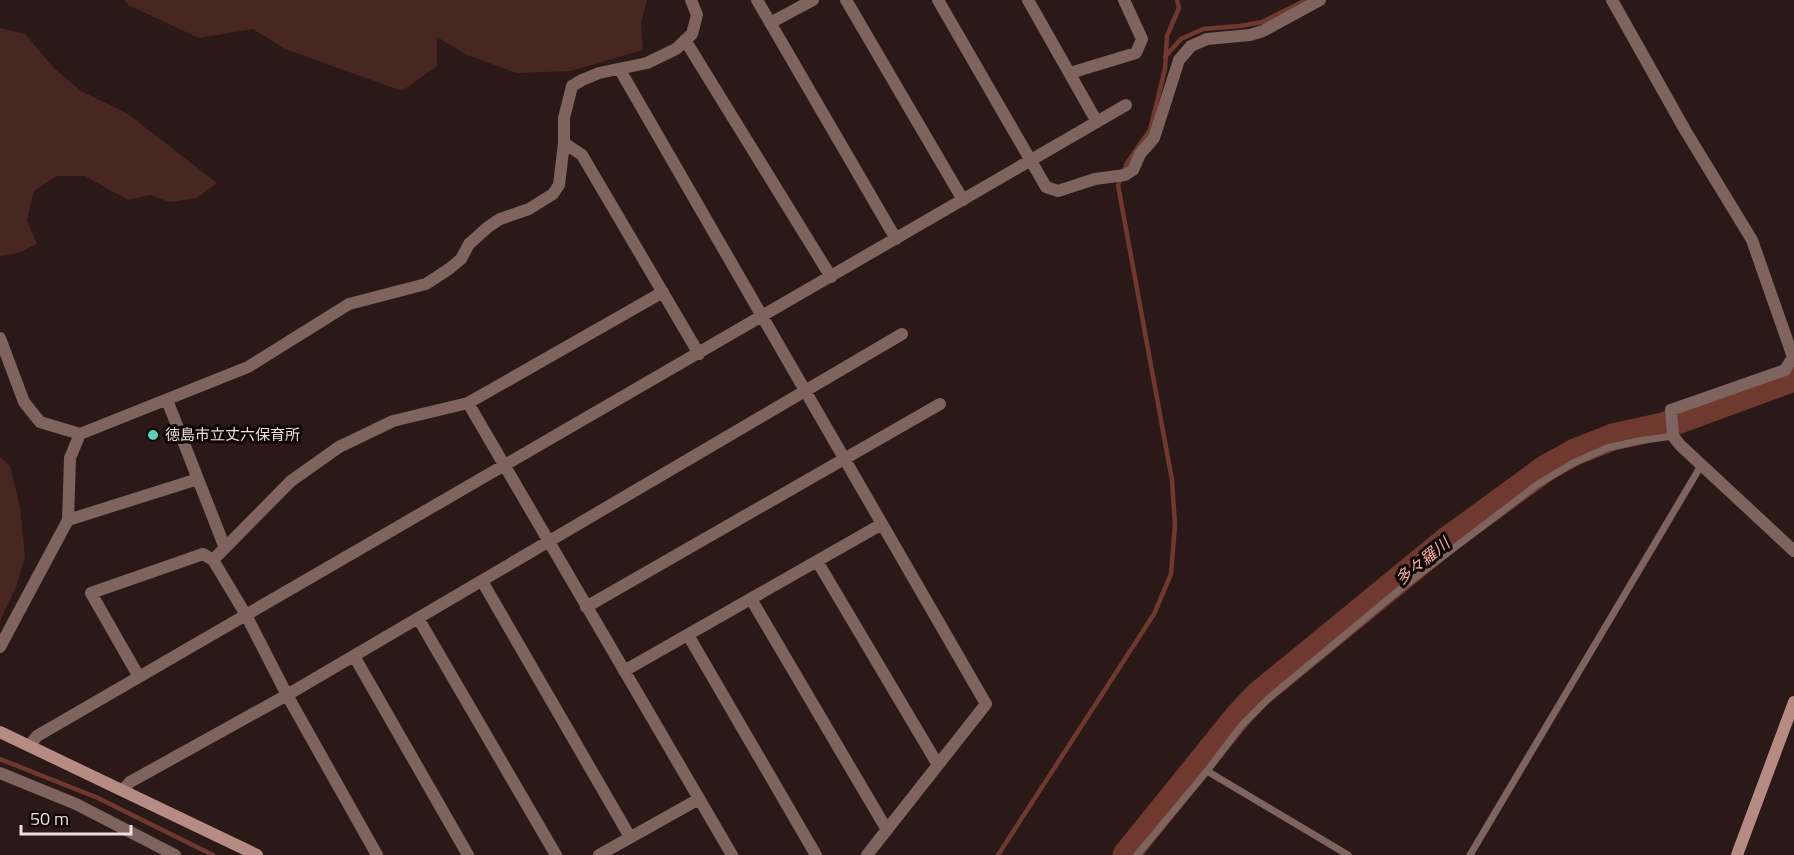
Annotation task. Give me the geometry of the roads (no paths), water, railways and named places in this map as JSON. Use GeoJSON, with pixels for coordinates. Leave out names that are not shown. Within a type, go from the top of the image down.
{"type":"FeatureCollection","features":[{"type":"Feature","properties":{"kind":"street"},"geometry":{"type":"LineString","coordinates":[[0,338],[24,402],[40,422],[80,434],[248,367],[349,304],[426,284],[461,259],[469,244],[488,227],[500,219],[529,209],[553,194],[559,185],[564,143],[564,118],[572,86],[599,73],[647,63],[676,49],[692,34],[697,15],[691,0]]}},
{"type":"Feature","properties":{"kind":"street"},"geometry":{"type":"LineString","coordinates":[[757,0],[896,239]]}},
{"type":"Feature","properties":{"kind":"street"},"geometry":{"type":"LineString","coordinates":[[770,23],[813,0]]}},
{"type":"Feature","properties":{"kind":"street"},"geometry":{"type":"LineString","coordinates":[[846,0],[963,200]]}},
{"type":"Feature","properties":{"kind":"street"},"geometry":{"type":"LineString","coordinates":[[938,0],[1046,187],[1058,191],[1095,179],[1120,176],[1133,170],[1140,154],[1154,138],[1179,60],[1191,46],[1207,39],[1263,32],[1320,0]]}},
{"type":"Feature","properties":{"kind":"street"},"geometry":{"type":"LineString","coordinates":[[1028,0],[1097,122]]}},
{"type":"Feature","properties":{"kind":"street"},"geometry":{"type":"LineString","coordinates":[[1070,73],[1136,53],[1142,39],[1124,0]]}},
{"type":"Feature","properties":{"kind":"street"},"geometry":{"type":"LineString","coordinates":[[1612,0],[1685,130],[1752,240],[1793,357],[1785,370],[1671,410],[1672,433],[1680,445],[1794,551]]}},
{"type":"Feature","properties":{"kind":"street"},"geometry":{"type":"LineString","coordinates":[[686,40],[831,277]]}},
{"type":"Feature","properties":{"kind":"street"},"geometry":{"type":"LineString","coordinates":[[620,70],[986,704],[867,855]]}},
{"type":"Feature","properties":{"kind":"street"},"geometry":{"type":"LineString","coordinates":[[30,746],[37,736],[1126,105]]}},
{"type":"Feature","properties":{"kind":"street"},"geometry":{"type":"LineString","coordinates":[[564,143],[582,155],[699,354]]}},
{"type":"Feature","properties":{"kind":"street"},"geometry":{"type":"LineString","coordinates":[[213,560],[291,481],[339,447],[393,421],[468,403],[663,292]]}},
{"type":"Feature","properties":{"kind":"street"},"geometry":{"type":"LineString","coordinates":[[123,790],[130,782],[287,695],[902,334]]}},
{"type":"Feature","properties":{"kind":"street"},"geometry":{"type":"LineString","coordinates":[[167,400],[225,548]]}},
{"type":"Feature","properties":{"kind":"street"},"geometry":{"type":"LineString","coordinates":[[468,403],[732,855]]}},
{"type":"Feature","properties":{"kind":"street"},"geometry":{"type":"LineString","coordinates":[[586,607],[940,404]]}},
{"type":"Feature","properties":{"kind":"street"},"geometry":{"type":"LineString","coordinates":[[0,647],[68,520],[70,458],[80,434]]}},
{"type":"Feature","properties":{"kind":"street"},"geometry":{"type":"LineString","coordinates":[[68,520],[198,479]]}},
{"type":"Feature","properties":{"kind":"street"},"geometry":{"type":"LineString","coordinates":[[624,671],[882,524]]}},
{"type":"Feature","properties":{"kind":"street"},"geometry":{"type":"LineString","coordinates":[[139,677],[92,593],[203,554],[213,560],[246,615],[287,695],[377,855]]}},
{"type":"Feature","properties":{"kind":"street"},"geometry":{"type":"LineString","coordinates":[[817,561],[938,765]]}},
{"type":"Feature","properties":{"kind":"street"},"geometry":{"type":"LineString","coordinates":[[482,581],[630,837]]}},
{"type":"Feature","properties":{"kind":"street"},"geometry":{"type":"LineString","coordinates":[[751,599],[887,830]]}},
{"type":"Feature","properties":{"kind":"street"},"geometry":{"type":"LineString","coordinates":[[418,618],[556,855]]}},
{"type":"Feature","properties":{"kind":"street"},"geometry":{"type":"LineString","coordinates":[[688,635],[816,855]]}},
{"type":"Feature","properties":{"kind":"street"},"geometry":{"type":"LineString","coordinates":[[354,656],[468,855]]}},
{"type":"Feature","properties":{"kind":"street"},"geometry":{"type":"LineString","coordinates":[[1737,855],[1794,702]]}},
{"type":"Feature","properties":{"kind":"street"},"geometry":{"type":"LineString","coordinates":[[0,732],[257,855]]}},
{"type":"Feature","properties":{"kind":"street"},"geometry":{"type":"LineString","coordinates":[[0,773],[76,804],[175,855]]}},
{"type":"Feature","properties":{"kind":"street"},"geometry":{"type":"LineString","coordinates":[[599,855],[699,799]]}},
{"type":"Feature","properties":{"kind":"lane"},"geometry":{"type":"LineString","coordinates":[[1137,855],[1241,726],[1269,698],[1404,586],[1538,484],[1573,463],[1606,448],[1672,433]]}},
{"type":"Feature","properties":{"kind":"lane"},"geometry":{"type":"LineString","coordinates":[[1470,855],[1702,464]]}},
{"type":"Feature","properties":{"kind":"lane"},"geometry":{"type":"LineString","coordinates":[[1207,771],[1348,855]]}},
{"type":"Feature","properties":{"kind":"waterway"},"geometry":{"type":"LineString","coordinates":[[998,855],[1154,614],[1171,574],[1175,525],[1172,480],[1118,185],[1127,163],[1150,130],[1165,69],[1167,36],[1179,8],[1177,0]]}},
{"type":"Feature","properties":{"kind":"waterway"},"geometry":{"type":"LineString","coordinates":[[1165,57],[1181,39],[1203,29],[1262,22],[1306,0]]}},
{"type":"Feature","properties":{"kind":"waterway","name":"多々羅川"},"geometry":{"type":"LineString","coordinates":[[1126,855],[1239,715],[1258,695],[1446,541],[1546,468],[1575,452],[1613,437],[1663,426],[1794,378]]}},
{"type":"Feature","properties":{"kind":"waterway"},"geometry":{"type":"LineString","coordinates":[[0,759],[98,798],[213,855]]}},
{"type":"Feature","properties":{"kind":"place","name":"徳島市立丈六保育所"},"geometry":{"type":"Point","coordinates":[153,435]}}]}
